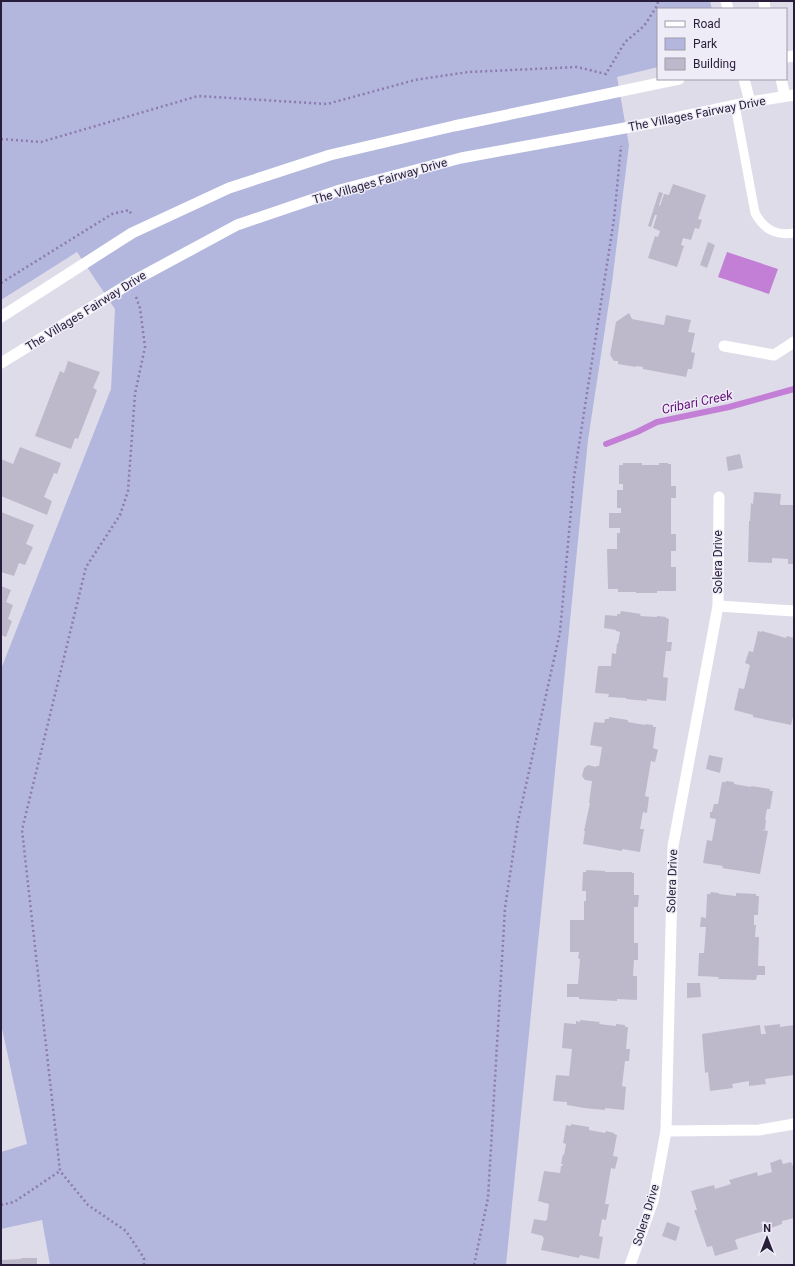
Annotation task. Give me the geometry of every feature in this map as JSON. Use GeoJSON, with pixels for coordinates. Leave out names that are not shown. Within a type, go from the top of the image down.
{"type":"FeatureCollection","features":[{"type":"Feature","properties":{"kind":"street"},"geometry":{"type":"LineString","coordinates":[[1,317],[132,233],[229,188],[330,154],[454,126],[674,80]]}},
{"type":"Feature","properties":{"kind":"street"},"geometry":{"type":"LineString","coordinates":[[744,80],[750,102]]}},
{"type":"Feature","properties":{"kind":"street"},"geometry":{"type":"LineString","coordinates":[[781,80],[789,96]]}},
{"type":"Feature","properties":{"kind":"street","name":"The Villages Fairway Drive"},"geometry":{"type":"LineString","coordinates":[[1,363],[136,279],[237,225],[340,190],[461,158],[645,124],[750,102],[789,96]]}},
{"type":"Feature","properties":{"kind":"street"},"geometry":{"type":"LineString","coordinates":[[724,346],[774,355],[794,342]]}},
{"type":"Feature","properties":{"kind":"street","name":"Solera Drive"},"geometry":{"type":"LineString","coordinates":[[630,1265],[653,1201],[666,1131],[673,846],[718,606],[719,497]]}},
{"type":"Feature","properties":{"kind":"street"},"geometry":{"type":"LineString","coordinates":[[718,606],[794,611]]}},
{"type":"Feature","properties":{"kind":"street"},"geometry":{"type":"LineString","coordinates":[[666,1131],[759,1130],[794,1124]]}},
{"type":"Feature","properties":{"kind":"lane"},"geometry":{"type":"LineString","coordinates":[[735,105],[755,213],[760,223],[771,231],[785,234],[794,232]]}},
{"type":"Feature","properties":{"kind":"path"},"geometry":{"type":"LineString","coordinates":[[1,139],[41,142],[198,96],[327,104],[415,80],[468,72],[577,67],[606,74],[625,42],[644,26],[657,6],[658,1]]}},
{"type":"Feature","properties":{"kind":"path"},"geometry":{"type":"LineString","coordinates":[[474,1265],[488,1198],[505,908],[518,822],[560,632],[574,477],[614,219],[621,146]]}},
{"type":"Feature","properties":{"kind":"path"},"geometry":{"type":"LineString","coordinates":[[1,283],[112,214],[129,210],[133,216]]}},
{"type":"Feature","properties":{"kind":"path"},"geometry":{"type":"LineString","coordinates":[[135,295],[140,308],[145,347],[134,394],[128,491],[120,514],[86,566],[22,830],[60,1171],[88,1205],[126,1231],[144,1258],[144,1265]]}},
{"type":"Feature","properties":{"kind":"path"},"geometry":{"type":"LineString","coordinates":[[1,1205],[14,1202],[60,1171]]}},
{"type":"Feature","properties":{"kind":"green space"},"geometry":{"type":"Polygon","coordinates":[[[1,1],[710,1],[712,8],[657,8],[657,67],[617,77],[629,145],[612,283],[588,440],[506,1265],[50,1265],[42,1220],[1,1229],[1,1152],[27,1144],[1,1024],[1,669],[111,389],[115,309],[77,252],[1,300],[1,1]]]}},
{"type":"Feature","properties":{"kind":"shaded area"},"geometry":{"type":"Polygon","coordinates":[[[727,252],[778,269],[769,294],[718,277],[727,252]]]}},
{"type":"Feature","properties":{"kind":"building"},"geometry":{"type":"Polygon","coordinates":[[[673,184],[706,195],[698,219],[702,220],[699,229],[695,228],[691,240],[683,238],[681,245],[684,246],[677,267],[648,258],[655,236],[658,237],[660,231],[653,228],[657,215],[655,215],[651,227],[648,226],[659,192],[663,193],[660,206],[664,194],[669,195],[673,184]]]}},
{"type":"Feature","properties":{"kind":"building"},"geometry":{"type":"Polygon","coordinates":[[[708,242],[715,245],[707,268],[700,265],[708,242]]]}},
{"type":"Feature","properties":{"kind":"building"},"geometry":{"type":"Polygon","coordinates":[[[629,313],[632,319],[664,325],[666,315],[691,320],[688,332],[695,333],[691,352],[695,353],[692,369],[688,369],[686,377],[643,369],[643,367],[618,364],[618,361],[614,361],[610,355],[616,322],[629,313]]]}},
{"type":"Feature","properties":{"kind":"building"},"geometry":{"type":"Polygon","coordinates":[[[68,361],[100,372],[93,388],[97,390],[78,439],[75,438],[71,449],[35,436],[60,371],[64,373],[68,361]]]}},
{"type":"Feature","properties":{"kind":"building"},"geometry":{"type":"Polygon","coordinates":[[[20,447],[61,463],[57,474],[54,473],[44,497],[52,501],[47,515],[1,496],[1,459],[13,464],[20,447]]]}},
{"type":"Feature","properties":{"kind":"building"},"geometry":{"type":"Polygon","coordinates":[[[740,454],[743,468],[728,471],[726,457],[740,454]]]}},
{"type":"Feature","properties":{"kind":"building"},"geometry":{"type":"Polygon","coordinates":[[[623,463],[642,463],[642,465],[659,465],[659,463],[671,464],[671,486],[676,486],[676,498],[671,498],[671,534],[676,534],[676,551],[671,551],[671,567],[676,567],[676,591],[636,593],[618,592],[618,589],[608,589],[607,549],[617,549],[617,533],[620,533],[620,528],[609,528],[609,513],[621,513],[621,508],[617,508],[617,490],[623,490],[623,484],[619,484],[619,465],[623,465],[623,463]]]}},
{"type":"Feature","properties":{"kind":"building"},"geometry":{"type":"Polygon","coordinates":[[[754,492],[781,494],[781,505],[794,505],[794,564],[788,564],[788,559],[772,558],[772,563],[748,562],[749,521],[754,492]]]}},
{"type":"Feature","properties":{"kind":"building"},"geometry":{"type":"Polygon","coordinates":[[[1,512],[34,525],[26,544],[33,547],[25,565],[19,563],[14,576],[1,572],[1,512]]]}},
{"type":"Feature","properties":{"kind":"building"},"geometry":{"type":"Polygon","coordinates":[[[1,586],[11,590],[6,602],[13,605],[8,619],[12,621],[6,637],[1,635],[1,586]]]}},
{"type":"Feature","properties":{"kind":"building"},"geometry":{"type":"Polygon","coordinates":[[[621,611],[641,614],[640,616],[657,616],[666,617],[669,619],[667,642],[672,642],[671,651],[666,651],[663,677],[668,678],[666,701],[647,699],[647,701],[608,697],[609,694],[595,693],[598,666],[611,666],[612,653],[616,654],[620,632],[604,628],[605,615],[617,616],[617,614],[620,614],[621,611]]]}},
{"type":"Feature","properties":{"kind":"building"},"geometry":{"type":"Polygon","coordinates":[[[758,631],[786,638],[787,636],[794,638],[794,713],[791,725],[753,717],[753,715],[734,710],[739,688],[744,689],[750,665],[745,663],[749,651],[753,652],[758,631]]]}},
{"type":"Feature","properties":{"kind":"building"},"geometry":{"type":"Polygon","coordinates":[[[609,717],[628,720],[628,722],[653,725],[653,727],[656,727],[653,748],[658,750],[655,762],[651,761],[645,796],[649,797],[647,813],[643,812],[640,829],[644,829],[640,852],[622,849],[622,851],[583,844],[592,781],[585,780],[582,776],[584,768],[588,765],[596,767],[599,766],[602,747],[590,745],[594,722],[604,723],[605,719],[609,719],[609,717]]]}},
{"type":"Feature","properties":{"kind":"building"},"geometry":{"type":"Polygon","coordinates":[[[709,755],[723,758],[720,773],[706,769],[709,755]]]}},
{"type":"Feature","properties":{"kind":"building"},"geometry":{"type":"Polygon","coordinates":[[[722,782],[734,782],[734,784],[770,789],[770,791],[773,791],[770,809],[767,809],[765,830],[763,829],[763,830],[768,831],[760,874],[722,868],[723,866],[703,863],[707,840],[712,841],[716,819],[710,818],[710,812],[712,812],[714,804],[718,804],[722,782]]]}},
{"type":"Feature","properties":{"kind":"building"},"geometry":{"type":"Polygon","coordinates":[[[586,870],[634,873],[634,895],[639,895],[638,907],[634,907],[634,943],[638,943],[638,960],[634,960],[633,976],[637,976],[637,1000],[617,999],[617,1001],[567,997],[567,984],[578,984],[580,959],[578,958],[579,952],[570,952],[570,920],[584,920],[584,901],[586,901],[586,891],[582,891],[583,872],[586,872],[586,870]]]}},
{"type":"Feature","properties":{"kind":"building"},"geometry":{"type":"Polygon","coordinates":[[[711,892],[736,896],[736,893],[756,894],[756,896],[759,896],[758,915],[754,915],[754,925],[756,925],[755,937],[759,937],[758,966],[765,966],[765,975],[757,975],[756,980],[718,979],[719,977],[698,976],[699,953],[704,953],[706,927],[700,927],[701,917],[706,918],[707,894],[710,894],[711,892]]]}},
{"type":"Feature","properties":{"kind":"building"},"geometry":{"type":"Polygon","coordinates":[[[687,983],[700,983],[701,997],[687,998],[687,983]]]}},
{"type":"Feature","properties":{"kind":"building"},"geometry":{"type":"Polygon","coordinates":[[[580,1020],[600,1022],[599,1024],[616,1026],[616,1024],[625,1025],[625,1027],[628,1027],[626,1049],[630,1049],[629,1061],[625,1061],[622,1086],[626,1087],[624,1110],[584,1108],[567,1105],[567,1102],[553,1101],[556,1075],[569,1076],[572,1049],[562,1048],[564,1023],[576,1024],[576,1021],[580,1022],[580,1020]]]}},
{"type":"Feature","properties":{"kind":"building"},"geometry":{"type":"Polygon","coordinates":[[[780,1024],[780,1027],[794,1025],[794,1075],[765,1079],[766,1084],[749,1086],[749,1081],[732,1084],[733,1088],[710,1091],[708,1072],[705,1073],[702,1034],[760,1025],[761,1034],[766,1034],[764,1026],[780,1024]]]}},
{"type":"Feature","properties":{"kind":"building"},"geometry":{"type":"Polygon","coordinates":[[[571,1124],[589,1127],[589,1130],[605,1133],[606,1131],[617,1135],[613,1156],[618,1157],[615,1169],[611,1168],[605,1204],[609,1204],[606,1220],[602,1219],[599,1236],[603,1237],[599,1259],[580,1255],[579,1258],[541,1250],[544,1238],[543,1236],[531,1233],[534,1219],[547,1220],[549,1204],[538,1201],[544,1171],[560,1173],[566,1144],[563,1143],[566,1125],[571,1126],[571,1124]]]}},
{"type":"Feature","properties":{"kind":"building"},"geometry":{"type":"Polygon","coordinates":[[[781,1159],[783,1164],[791,1162],[794,1166],[794,1218],[782,1221],[782,1224],[768,1229],[765,1221],[761,1222],[764,1231],[735,1240],[738,1249],[715,1256],[712,1246],[707,1247],[694,1210],[697,1210],[691,1191],[714,1185],[715,1189],[731,1184],[729,1180],[757,1172],[758,1176],[772,1172],[770,1163],[781,1159]]]}},
{"type":"Feature","properties":{"kind":"building"},"geometry":{"type":"Polygon","coordinates":[[[667,1222],[680,1227],[676,1241],[662,1236],[667,1222]]]}},
{"type":"Feature","properties":{"kind":"building"},"geometry":{"type":"Polygon","coordinates":[[[37,1258],[37,1265],[1,1265],[1,1260],[37,1258]]]}},
{"type":"Feature","properties":{"kind":"waterway","name":"Cribari Creek"},"geometry":{"type":"LineString","coordinates":[[606,444],[637,432],[657,422],[729,407],[794,389]]}}]}
